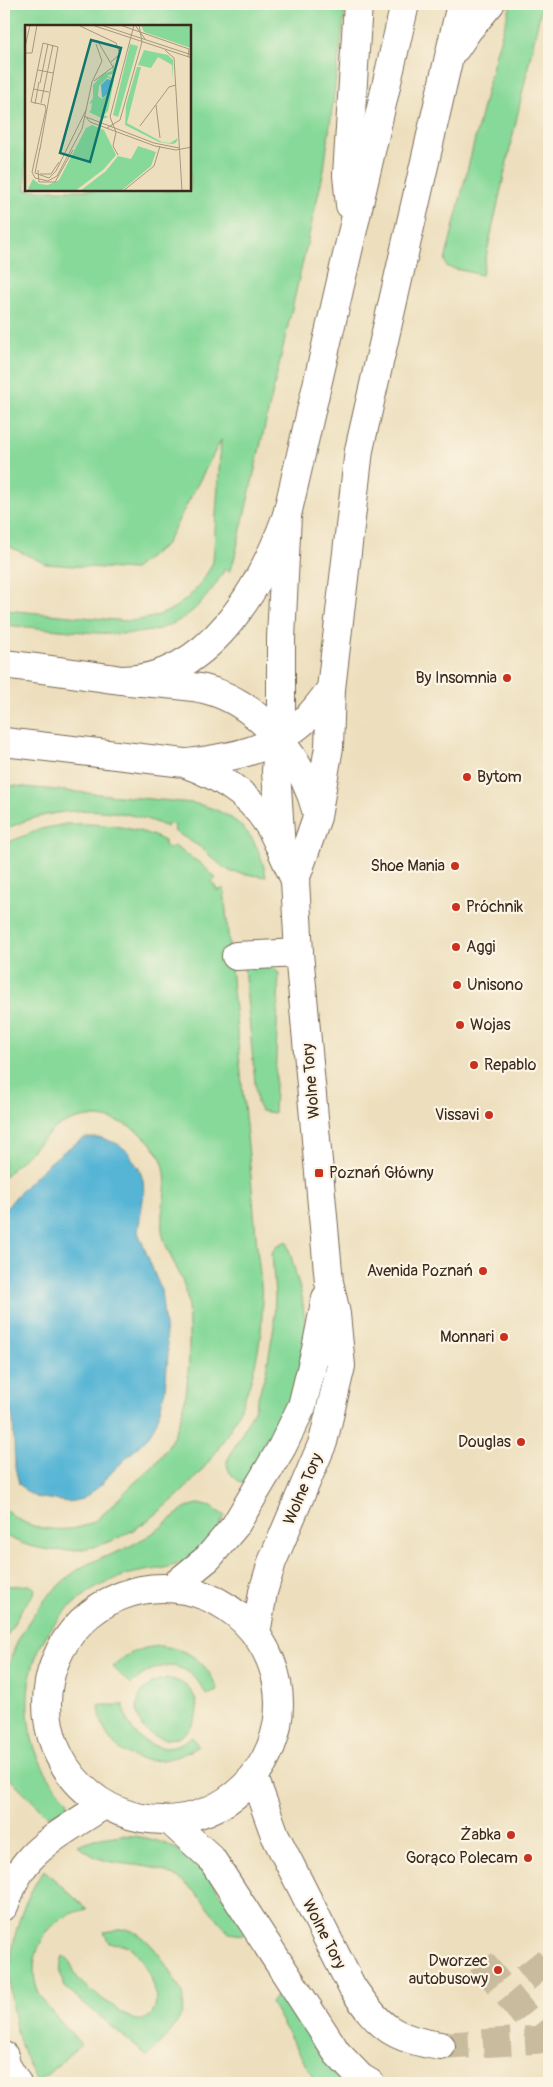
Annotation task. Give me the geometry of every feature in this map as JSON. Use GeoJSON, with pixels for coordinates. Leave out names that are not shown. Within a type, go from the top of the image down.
{"type":"FeatureCollection","features":[{"type":"Feature","properties":{"kind":"street"},"geometry":{"type":"LineString","coordinates":[[352,234],[347,175],[358,4]]}},
{"type":"Feature","properties":{"kind":"street"},"geometry":{"type":"LineString","coordinates":[[122,680],[153,678],[177,668],[193,658],[216,637],[262,575],[274,550],[287,515],[405,4]]}},
{"type":"Feature","properties":{"kind":"street","name":"Wolne Tory"},"geometry":{"type":"LineString","coordinates":[[295,880],[317,817],[329,747],[331,689],[359,450],[461,4]]}},
{"type":"Feature","properties":{"kind":"street"},"geometry":{"type":"LineString","coordinates":[[448,60],[468,30],[490,4]]}},
{"type":"Feature","properties":{"kind":"street","name":"Wolne Tory"},"geometry":{"type":"LineString","coordinates":[[256,1634],[263,1592],[269,1570],[323,1442],[341,1366],[336,1314],[329,1282],[299,953],[295,880],[281,849],[276,771],[281,708],[281,638],[287,515]]}},
{"type":"Feature","properties":{"kind":"street"},"geometry":{"type":"LineString","coordinates":[[4,664],[122,680],[181,685],[206,689],[223,695],[246,708],[260,719],[300,768],[312,796],[317,817]]}},
{"type":"Feature","properties":{"kind":"street"},"geometry":{"type":"LineString","coordinates":[[184,764],[228,758],[255,751],[278,740],[307,718],[331,689]]}},
{"type":"Feature","properties":{"kind":"street"},"geometry":{"type":"LineString","coordinates":[[4,742],[184,764],[205,771],[238,789],[268,821],[281,849]]}},
{"type":"Feature","properties":{"kind":"street"},"geometry":{"type":"LineString","coordinates":[[236,956],[299,953]]}},
{"type":"Feature","properties":{"kind":"street","name":"Wolne Tory"},"geometry":{"type":"LineString","coordinates":[[171,1588],[208,1558],[235,1526],[282,1447],[302,1406],[316,1349],[329,1282]]}},
{"type":"Feature","properties":{"kind":"street"},"geometry":{"type":"LineString","coordinates":[[171,1588],[192,1591],[228,1606],[256,1634],[274,1668],[280,1706],[273,1744],[254,1777],[230,1799],[201,1814],[169,1820],[136,1817],[104,1805],[77,1783],[58,1754],[48,1721],[48,1687],[58,1653],[78,1625],[104,1603],[137,1590],[171,1588]]}},
{"type":"Feature","properties":{"kind":"street","name":"Wolne Tory"},"geometry":{"type":"LineString","coordinates":[[254,1777],[275,1835],[352,1987],[368,2010],[392,2032],[414,2042],[440,2046]]}},
{"type":"Feature","properties":{"kind":"street"},"geometry":{"type":"LineString","coordinates":[[4,1906],[12,1885],[27,1861],[58,1836],[104,1805]]}},
{"type":"Feature","properties":{"kind":"street"},"geometry":{"type":"LineString","coordinates":[[169,1820],[211,1858],[337,2053],[360,2077],[370,2083]]}},
{"type":"Feature","properties":{"kind":"street"},"geometry":{"type":"LineString","coordinates":[[4,2056],[6,2065],[18,2083]]}},
{"type":"Feature","properties":{"kind":"green space"},"geometry":{"type":"Polygon","coordinates":[[[4,4],[346,4],[324,170],[234,560],[229,572],[225,569],[211,590],[197,606],[182,618],[166,626],[149,631],[130,634],[108,634],[4,625],[4,610],[127,621],[156,616],[179,605],[198,587],[213,562],[221,440],[166,544],[133,570],[46,564],[4,544],[4,4]]]}},
{"type":"Feature","properties":{"kind":"green space"},"geometry":{"type":"Polygon","coordinates":[[[511,4],[542,4],[482,275],[447,267],[445,261],[496,53],[511,4]]]}},
{"type":"Feature","properties":{"kind":"green space"},"geometry":{"type":"Polygon","coordinates":[[[4,785],[192,803],[207,807],[232,819],[251,837],[263,862],[266,877],[232,872],[223,867],[200,847],[174,831],[175,825],[167,824],[167,827],[127,814],[106,811],[64,812],[23,822],[4,830],[4,785]]]}},
{"type":"Feature","properties":{"kind":"green space"},"geometry":{"type":"Polygon","coordinates":[[[66,824],[117,826],[154,836],[165,841],[165,847],[169,849],[174,846],[201,864],[216,878],[212,882],[218,891],[224,888],[262,1310],[261,1331],[256,1360],[248,1388],[224,1440],[208,1463],[168,1505],[128,1533],[93,1547],[58,1551],[22,1543],[4,1535],[4,1507],[17,1519],[25,1523],[51,1529],[79,1527],[96,1520],[103,1514],[156,1463],[175,1432],[187,1388],[189,1341],[186,1292],[163,1236],[162,1212],[166,1180],[165,1172],[162,1160],[156,1149],[137,1131],[114,1120],[101,1117],[80,1118],[54,1129],[4,1177],[4,844],[41,829],[66,824]]]}},
{"type":"Feature","properties":{"kind":"green space"},"geometry":{"type":"Polygon","coordinates":[[[269,965],[279,973],[274,1113],[261,1111],[257,1103],[244,967],[269,965]]]}},
{"type":"Feature","properties":{"kind":"green space"},"geometry":{"type":"Polygon","coordinates":[[[287,1241],[302,1297],[307,1337],[291,1403],[246,1485],[230,1473],[227,1461],[254,1410],[266,1372],[274,1326],[275,1296],[272,1253],[276,1246],[287,1241]]]}},
{"type":"Feature","properties":{"kind":"green space"},"geometry":{"type":"Polygon","coordinates":[[[198,1504],[211,1507],[225,1516],[197,1552],[178,1564],[130,1574],[109,1581],[73,1604],[58,1619],[46,1636],[37,1655],[31,1675],[28,1697],[29,1726],[32,1740],[42,1765],[57,1789],[67,1800],[68,1805],[67,1808],[48,1817],[4,1772],[4,1688],[12,1654],[20,1637],[29,1621],[52,1592],[79,1569],[134,1544],[157,1530],[182,1510],[198,1504]]]}},
{"type":"Feature","properties":{"kind":"green space"},"geometry":{"type":"Polygon","coordinates":[[[30,1585],[35,1589],[34,1594],[21,1610],[4,1642],[4,1586],[30,1585]]]}},
{"type":"Feature","properties":{"kind":"green space"},"geometry":{"type":"Polygon","coordinates":[[[161,1646],[181,1651],[197,1659],[209,1672],[218,1691],[206,1695],[191,1674],[172,1666],[151,1670],[131,1685],[113,1667],[123,1658],[134,1652],[161,1646]]]}},
{"type":"Feature","properties":{"kind":"green space"},"geometry":{"type":"Polygon","coordinates":[[[167,1679],[183,1684],[188,1688],[192,1693],[197,1709],[192,1725],[188,1730],[183,1734],[167,1739],[151,1734],[146,1730],[142,1725],[137,1709],[142,1693],[146,1688],[151,1684],[167,1679]]]}},
{"type":"Feature","properties":{"kind":"green space"},"geometry":{"type":"Polygon","coordinates":[[[99,1705],[124,1705],[126,1717],[132,1728],[139,1737],[148,1743],[170,1747],[192,1736],[198,1746],[182,1755],[165,1759],[149,1760],[134,1757],[121,1750],[110,1739],[103,1724],[99,1705]]]}},
{"type":"Feature","properties":{"kind":"green space"},"geometry":{"type":"Polygon","coordinates":[[[121,1835],[146,1838],[166,1844],[183,1853],[210,1879],[247,1932],[242,1935],[229,1933],[197,1895],[174,1876],[149,1867],[101,1859],[89,1854],[78,1845],[94,1839],[121,1835]]]}},
{"type":"Feature","properties":{"kind":"green space"},"geometry":{"type":"Polygon","coordinates":[[[44,1870],[87,1909],[76,1912],[56,1923],[41,1941],[37,1952],[34,1975],[41,1997],[81,2044],[38,2083],[26,2057],[17,2030],[12,2003],[10,1975],[13,1947],[19,1920],[30,1894],[44,1870]]]}},
{"type":"Feature","properties":{"kind":"green space"},"geometry":{"type":"Polygon","coordinates":[[[125,1929],[135,1932],[152,1945],[183,1993],[184,2002],[179,2020],[148,2057],[65,1987],[61,1976],[63,1956],[67,1958],[80,1981],[98,1996],[132,2019],[141,2020],[148,2018],[155,2009],[156,1999],[151,1977],[132,1949],[123,1944],[109,1943],[104,1932],[125,1929]]]}},
{"type":"Feature","properties":{"kind":"green space"},"geometry":{"type":"Polygon","coordinates":[[[282,1988],[341,2083],[316,2083],[271,2003],[282,1988]]]}},
{"type":"Feature","properties":{"kind":"water"},"geometry":{"type":"Polygon","coordinates":[[[85,1138],[102,1138],[118,1144],[127,1151],[139,1169],[143,1180],[144,1193],[138,1232],[161,1290],[168,1354],[165,1390],[157,1421],[148,1437],[100,1486],[82,1499],[68,1502],[36,1497],[27,1492],[19,1484],[15,1467],[13,1420],[4,1381],[4,1212],[20,1192],[41,1171],[63,1152],[85,1138]]]}},
{"type":"Feature","properties":{"kind":"tunnel"},"geometry":{"type":"LineString","coordinates":[[527,1959],[549,1987]]}},
{"type":"Feature","properties":{"kind":"tunnel"},"geometry":{"type":"LineString","coordinates":[[481,1962],[544,2039]]}},
{"type":"Feature","properties":{"kind":"tunnel"},"geometry":{"type":"LineString","coordinates":[[441,2046],[549,2039]]}},
{"type":"Feature","properties":{"kind":"place","name":"By Insomnia"},"geometry":{"type":"Point","coordinates":[507,678]}},
{"type":"Feature","properties":{"kind":"place","name":"Bytom"},"geometry":{"type":"Point","coordinates":[467,777]}},
{"type":"Feature","properties":{"kind":"place","name":"Shoe Mania"},"geometry":{"type":"Point","coordinates":[455,866]}},
{"type":"Feature","properties":{"kind":"place","name":"Próchnik"},"geometry":{"type":"Point","coordinates":[456,907]}},
{"type":"Feature","properties":{"kind":"place","name":"Aggi"},"geometry":{"type":"Point","coordinates":[456,947]}},
{"type":"Feature","properties":{"kind":"place","name":"Unisono"},"geometry":{"type":"Point","coordinates":[457,985]}},
{"type":"Feature","properties":{"kind":"place","name":"Wojas"},"geometry":{"type":"Point","coordinates":[460,1025]}},
{"type":"Feature","properties":{"kind":"place","name":"Repablo"},"geometry":{"type":"Point","coordinates":[474,1065]}},
{"type":"Feature","properties":{"kind":"place","name":"Vissavi"},"geometry":{"type":"Point","coordinates":[489,1115]}},
{"type":"Feature","properties":{"kind":"place","name":"Poznań Główny"},"geometry":{"type":"Point","coordinates":[319,1173]}},
{"type":"Feature","properties":{"kind":"place","name":"Avenida Poznań"},"geometry":{"type":"Point","coordinates":[483,1271]}},
{"type":"Feature","properties":{"kind":"place","name":"Monnari"},"geometry":{"type":"Point","coordinates":[504,1337]}},
{"type":"Feature","properties":{"kind":"place","name":"Douglas"},"geometry":{"type":"Point","coordinates":[521,1442]}},
{"type":"Feature","properties":{"kind":"place","name":"Żabka"},"geometry":{"type":"Point","coordinates":[511,1835]}},
{"type":"Feature","properties":{"kind":"place","name":"Gorąco Polecam"},"geometry":{"type":"Point","coordinates":[528,1858]}},
{"type":"Feature","properties":{"kind":"place","name":"Dworzec autobusowy"},"geometry":{"type":"Point","coordinates":[498,1970]}}]}
